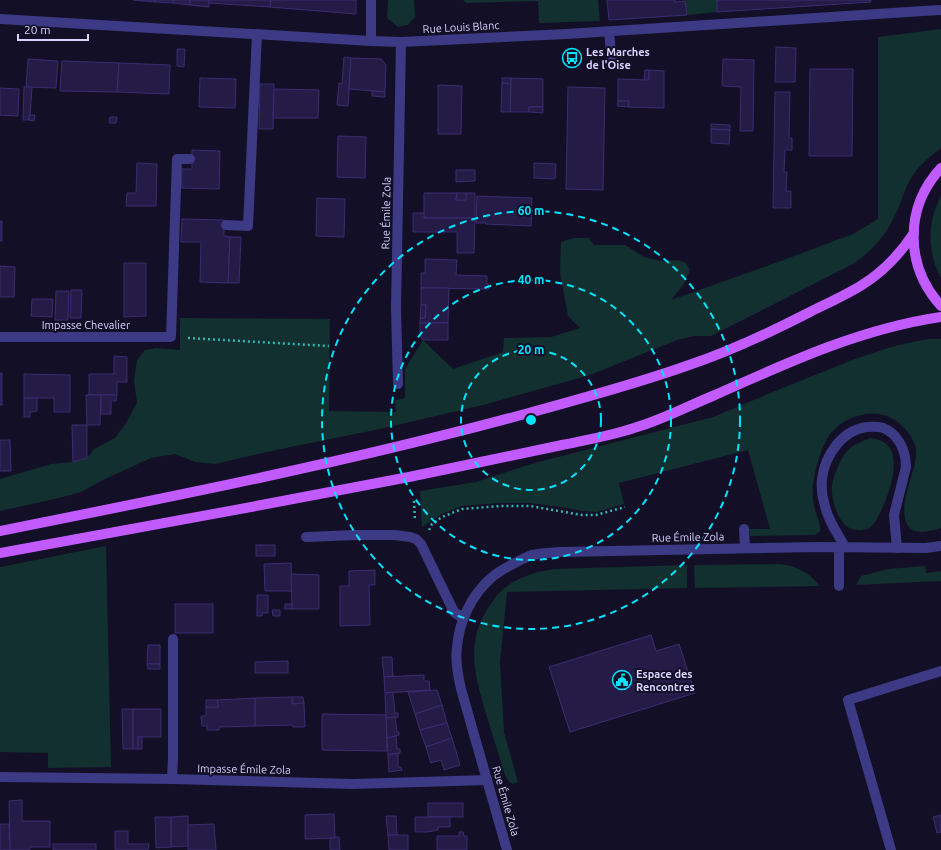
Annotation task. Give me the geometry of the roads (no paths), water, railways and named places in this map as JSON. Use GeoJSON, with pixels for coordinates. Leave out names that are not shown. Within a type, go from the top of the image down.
{"type":"FeatureCollection","features":[{"type":"Feature","properties":{"kind":"main road"},"geometry":{"type":"LineString","coordinates":[[941,168],[923,194],[916,214],[914,233],[915,254],[919,269],[928,288],[941,306]]}},
{"type":"Feature","properties":{"kind":"main road"},"geometry":{"type":"LineString","coordinates":[[0,531],[323,464],[423,440],[577,400],[691,365],[753,340],[862,285],[881,271],[896,257],[914,233]]}},
{"type":"Feature","properties":{"kind":"main road"},"geometry":{"type":"LineString","coordinates":[[0,553],[381,482],[622,432],[656,420],[770,370],[827,347],[878,330],[941,317]]}},
{"type":"Feature","properties":{"kind":"street"},"geometry":{"type":"LineString","coordinates":[[370,41],[371,0]]}},
{"type":"Feature","properties":{"kind":"street","name":"Rue Louis Blanc"},"geometry":{"type":"LineString","coordinates":[[0,19],[401,42],[609,32],[941,10]]}},
{"type":"Feature","properties":{"kind":"street","name":"Rue Louis Blanc"},"geometry":{"type":"LineString","coordinates":[[923,11],[941,14]]}},
{"type":"Feature","properties":{"kind":"street"},"geometry":{"type":"LineString","coordinates":[[609,32],[612,61]]}},
{"type":"Feature","properties":{"kind":"street"},"geometry":{"type":"LineString","coordinates":[[226,225],[248,226],[257,34]]}},
{"type":"Feature","properties":{"kind":"street","name":"Rue Émile Zola"},"geometry":{"type":"LineString","coordinates":[[398,384],[396,308],[401,42]]}},
{"type":"Feature","properties":{"kind":"street","name":"Impasse Chevalier"},"geometry":{"type":"LineString","coordinates":[[0,336],[171,337],[178,159],[190,160]]}},
{"type":"Feature","properties":{"kind":"street"},"geometry":{"type":"LineString","coordinates":[[839,586],[842,547],[825,507],[822,492],[822,479],[824,468],[830,455],[844,437],[852,432],[877,426],[889,430],[904,448],[906,467],[894,515],[897,548]]}},
{"type":"Feature","properties":{"kind":"street"},"geometry":{"type":"LineString","coordinates":[[744,529],[745,548]]}},
{"type":"Feature","properties":{"kind":"street"},"geometry":{"type":"LineString","coordinates":[[306,537],[395,535],[416,539],[421,544],[454,612],[463,618]]}},
{"type":"Feature","properties":{"kind":"street","name":"Rue Émile Zola"},"geometry":{"type":"LineString","coordinates":[[507,850],[461,689],[457,671],[456,647],[463,618],[472,601],[490,579],[505,568],[532,555],[560,552],[745,548],[926,548],[941,546]]}},
{"type":"Feature","properties":{"kind":"street"},"geometry":{"type":"LineString","coordinates":[[172,779],[173,638]]}},
{"type":"Feature","properties":{"kind":"street"},"geometry":{"type":"LineString","coordinates":[[892,850],[848,700],[941,671]]}},
{"type":"Feature","properties":{"kind":"street","name":"Impasse Émile Zola"},"geometry":{"type":"LineString","coordinates":[[0,777],[172,779],[352,784],[487,780]]}},
{"type":"Feature","properties":{"kind":"place","name":"Les Marches de l'Oise"},"geometry":{"type":"Point","coordinates":[572,58]}},
{"type":"Feature","properties":{"kind":"place","name":"Espace des Rencontres"},"geometry":{"type":"Point","coordinates":[622,680]}}]}
